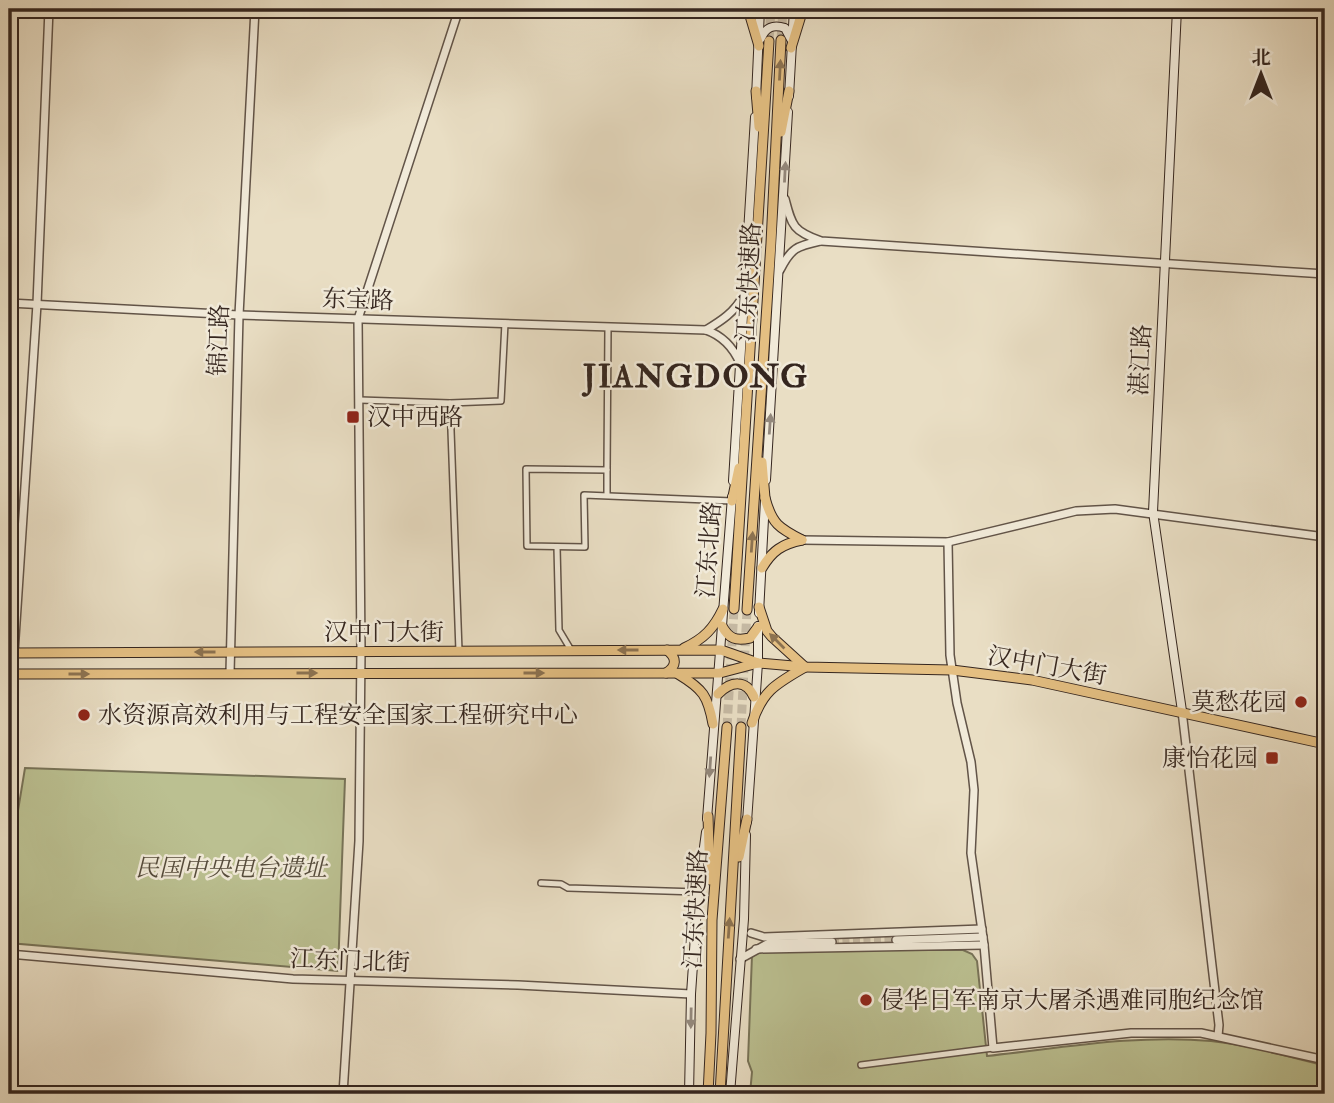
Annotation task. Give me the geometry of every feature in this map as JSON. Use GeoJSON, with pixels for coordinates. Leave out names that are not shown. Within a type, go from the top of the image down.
{"type":"FeatureCollection","features":[{"type":"Feature","properties":{"kind":"main road","name":"江东快速路"},"geometry":{"type":"LineString","coordinates":[[729,609],[746,432],[762,165],[762,43],[748,9]]}},
{"type":"Feature","properties":{"kind":"main road","name":"江东北路"},"geometry":{"type":"LineString","coordinates":[[689,1094],[691,994],[698,892],[708,816],[722,626],[729,609],[740,363],[756,91],[762,43],[760,9]]}},
{"type":"Feature","properties":{"kind":"main road"},"geometry":{"type":"LineString","coordinates":[[730,1094],[744,919],[752,723],[758,663],[761,568],[794,9]]}},
{"type":"Feature","properties":{"kind":"main road"},"geometry":{"type":"LineString","coordinates":[[792,45],[803,9]]}},
{"type":"Feature","properties":{"kind":"main road","name":"湛江路"},"geometry":{"type":"LineString","coordinates":[[1177,9],[1153,512],[1182,712]]}},
{"type":"Feature","properties":{"kind":"main road"},"geometry":{"type":"LineString","coordinates":[[762,43],[766,28],[774,26],[785,28],[792,45]]}},
{"type":"Feature","properties":{"kind":"main road","name":"江东快速路"},"geometry":{"type":"LineString","coordinates":[[747,610],[781,40]]}},
{"type":"Feature","properties":{"kind":"main road"},"geometry":{"type":"LineString","coordinates":[[756,91],[762,165]]}},
{"type":"Feature","properties":{"kind":"main road"},"geometry":{"type":"LineString","coordinates":[[775,165],[789,92]]}},
{"type":"Feature","properties":{"kind":"main road"},"geometry":{"type":"LineString","coordinates":[[732,501],[746,432]]}},
{"type":"Feature","properties":{"kind":"main road"},"geometry":{"type":"LineString","coordinates":[[759,433],[765,498],[773,521],[802,540]]}},
{"type":"Feature","properties":{"kind":"main road"},"geometry":{"type":"LineString","coordinates":[[761,568],[773,552],[784,545],[802,540]]}},
{"type":"Feature","properties":{"kind":"main road"},"geometry":{"type":"LineString","coordinates":[[752,723],[758,704],[768,691],[805,667],[772,637],[759,607]]}},
{"type":"Feature","properties":{"kind":"main road"},"geometry":{"type":"LineString","coordinates":[[678,650],[706,636],[729,609]]}},
{"type":"Feature","properties":{"kind":"main road"},"geometry":{"type":"LineString","coordinates":[[722,626],[729,636],[744,640],[754,635],[758,627]]}},
{"type":"Feature","properties":{"kind":"main road"},"geometry":{"type":"LineString","coordinates":[[667,650],[675,662],[671,673],[703,692],[709,702],[713,724]]}},
{"type":"Feature","properties":{"kind":"main road","name":"汉中门大街"},"geometry":{"type":"LineString","coordinates":[[11,653],[721,650],[758,663],[805,667],[952,670],[1032,680],[1325,744]]}},
{"type":"Feature","properties":{"kind":"main road","name":"汉中门大街"},"geometry":{"type":"LineString","coordinates":[[10,674],[720,673],[758,663]]}},
{"type":"Feature","properties":{"kind":"main road"},"geometry":{"type":"LineString","coordinates":[[718,694],[729,685],[741,683],[748,687],[754,697]]}},
{"type":"Feature","properties":{"kind":"main road","name":"江东快速路"},"geometry":{"type":"LineString","coordinates":[[708,1094],[712,920],[727,727]]}},
{"type":"Feature","properties":{"kind":"main road","name":"江东快速路"},"geometry":{"type":"LineString","coordinates":[[720,1094],[741,727]]}},
{"type":"Feature","properties":{"kind":"main road"},"geometry":{"type":"LineString","coordinates":[[708,816],[712,920]]}},
{"type":"Feature","properties":{"kind":"main road"},"geometry":{"type":"LineString","coordinates":[[732,889],[747,819]]}},
{"type":"Feature","properties":{"kind":"street"},"geometry":{"type":"LineString","coordinates":[[9,688],[37,304],[49,9]]}},
{"type":"Feature","properties":{"kind":"street","name":"锦江路"},"geometry":{"type":"LineString","coordinates":[[230,673],[239,315],[255,9]]}},
{"type":"Feature","properties":{"kind":"street"},"geometry":{"type":"LineString","coordinates":[[343,1094],[359,841],[361,651],[358,319],[459,9]]}},
{"type":"Feature","properties":{"kind":"street"},"geometry":{"type":"LineString","coordinates":[[784,194],[795,228],[803,235],[821,241],[1325,274]]}},
{"type":"Feature","properties":{"kind":"street"},"geometry":{"type":"LineString","coordinates":[[780,270],[788,254],[794,249],[821,241]]}},
{"type":"Feature","properties":{"kind":"street"},"geometry":{"type":"LineString","coordinates":[[706,330],[727,317],[746,290]]}},
{"type":"Feature","properties":{"kind":"street","name":"东宝路"},"geometry":{"type":"LineString","coordinates":[[9,303],[239,315],[706,330]]}},
{"type":"Feature","properties":{"kind":"street"},"geometry":{"type":"LineString","coordinates":[[360,400],[450,403],[501,401],[505,323]]}},
{"type":"Feature","properties":{"kind":"street"},"geometry":{"type":"LineString","coordinates":[[607,495],[608,327]]}},
{"type":"Feature","properties":{"kind":"street"},"geometry":{"type":"LineString","coordinates":[[706,330],[716,334],[734,349],[740,363]]}},
{"type":"Feature","properties":{"kind":"street"},"geometry":{"type":"LineString","coordinates":[[450,403],[459,651]]}},
{"type":"Feature","properties":{"kind":"street"},"geometry":{"type":"LineString","coordinates":[[607,470],[526,469],[527,546],[585,547],[584,495],[732,501]]}},
{"type":"Feature","properties":{"kind":"street"},"geometry":{"type":"LineString","coordinates":[[802,540],[948,542],[1076,511],[1115,509],[1325,537]]}},
{"type":"Feature","properties":{"kind":"street"},"geometry":{"type":"LineString","coordinates":[[948,542],[952,670],[971,762],[974,790],[971,853],[983,937],[993,1048]]}},
{"type":"Feature","properties":{"kind":"street"},"geometry":{"type":"LineString","coordinates":[[557,547],[559,630],[571,650]]}},
{"type":"Feature","properties":{"kind":"street"},"geometry":{"type":"LineString","coordinates":[[1182,712],[1219,1025],[1218,1036]]}},
{"type":"Feature","properties":{"kind":"street"},"geometry":{"type":"LineString","coordinates":[[541,883],[561,884],[568,888],[698,892]]}},
{"type":"Feature","properties":{"kind":"street"},"geometry":{"type":"LineString","coordinates":[[744,919],[751,933],[769,943]]}},
{"type":"Feature","properties":{"kind":"street"},"geometry":{"type":"LineString","coordinates":[[751,933],[764,937],[890,932],[983,937]]}},
{"type":"Feature","properties":{"kind":"street"},"geometry":{"type":"LineString","coordinates":[[890,932],[885,943],[983,937]]}},
{"type":"Feature","properties":{"kind":"street"},"geometry":{"type":"LineString","coordinates":[[855,947],[849,944],[849,939],[856,933]]}},
{"type":"Feature","properties":{"kind":"street"},"geometry":{"type":"LineString","coordinates":[[871,933],[877,940],[872,947]]}},
{"type":"Feature","properties":{"kind":"street"},"geometry":{"type":"LineString","coordinates":[[756,949],[834,945],[842,941],[838,934]]}},
{"type":"Feature","properties":{"kind":"street"},"geometry":{"type":"LineString","coordinates":[[740,959],[769,943],[872,947],[893,943]]}},
{"type":"Feature","properties":{"kind":"street","name":"江东门北街"},"geometry":{"type":"LineString","coordinates":[[9,954],[286,979],[518,985],[691,994]]}},
{"type":"Feature","properties":{"kind":"street"},"geometry":{"type":"LineString","coordinates":[[861,1065],[1131,1033],[1201,1033],[1325,1060]]}},
{"type":"Feature","properties":{"kind":"green space","name":"民国中央电台遗址"},"geometry":{"type":"Polygon","coordinates":[[[25,768],[345,779],[338,971],[9,943],[9,865],[25,768]]]}},
{"type":"Feature","properties":{"kind":"green space","name":"侵华日军南京大屠杀遇难同胞纪念馆"},"geometry":{"type":"Polygon","coordinates":[[[963,950],[972,954],[977,961],[987,1056],[1155,1039],[1211,1041],[1254,1048],[1325,1066],[1325,1094],[750,1094],[752,1072],[748,1061],[752,955],[759,952],[963,950]]]}},
{"type":"Feature","properties":{"kind":"tunnel"},"geometry":{"type":"LineString","coordinates":[[769,41],[771,9]]}},
{"type":"Feature","properties":{"kind":"tunnel"},"geometry":{"type":"LineString","coordinates":[[781,40],[783,9]]}},
{"type":"Feature","properties":{"kind":"tunnel"},"geometry":{"type":"LineString","coordinates":[[727,727],[734,609]]}},
{"type":"Feature","properties":{"kind":"tunnel"},"geometry":{"type":"LineString","coordinates":[[741,727],[747,610]]}},
{"type":"Feature","properties":{"kind":"tunnel"},"geometry":{"type":"LineString","coordinates":[[832,942],[896,940]]}},
{"type":"Feature","properties":{"kind":"place","name":"汉中西路"},"geometry":{"type":"Point","coordinates":[353,417]}},
{"type":"Feature","properties":{"kind":"place","name":"莫愁花园"},"geometry":{"type":"Point","coordinates":[1301,702]}},
{"type":"Feature","properties":{"kind":"place","name":"水资源高效利用与工程安全国家工程研究中心"},"geometry":{"type":"Point","coordinates":[84,715]}},
{"type":"Feature","properties":{"kind":"place","name":"康怡花园"},"geometry":{"type":"Point","coordinates":[1272,758]}},
{"type":"Feature","properties":{"kind":"place","name":"侵华日军南京大屠杀遇难同胞纪念馆"},"geometry":{"type":"Point","coordinates":[866,1000]}},
{"type":"Feature","properties":{"kind":"district","name":"JIANGDONG"},"geometry":{"type":"Point","coordinates":[696,377]}}]}
